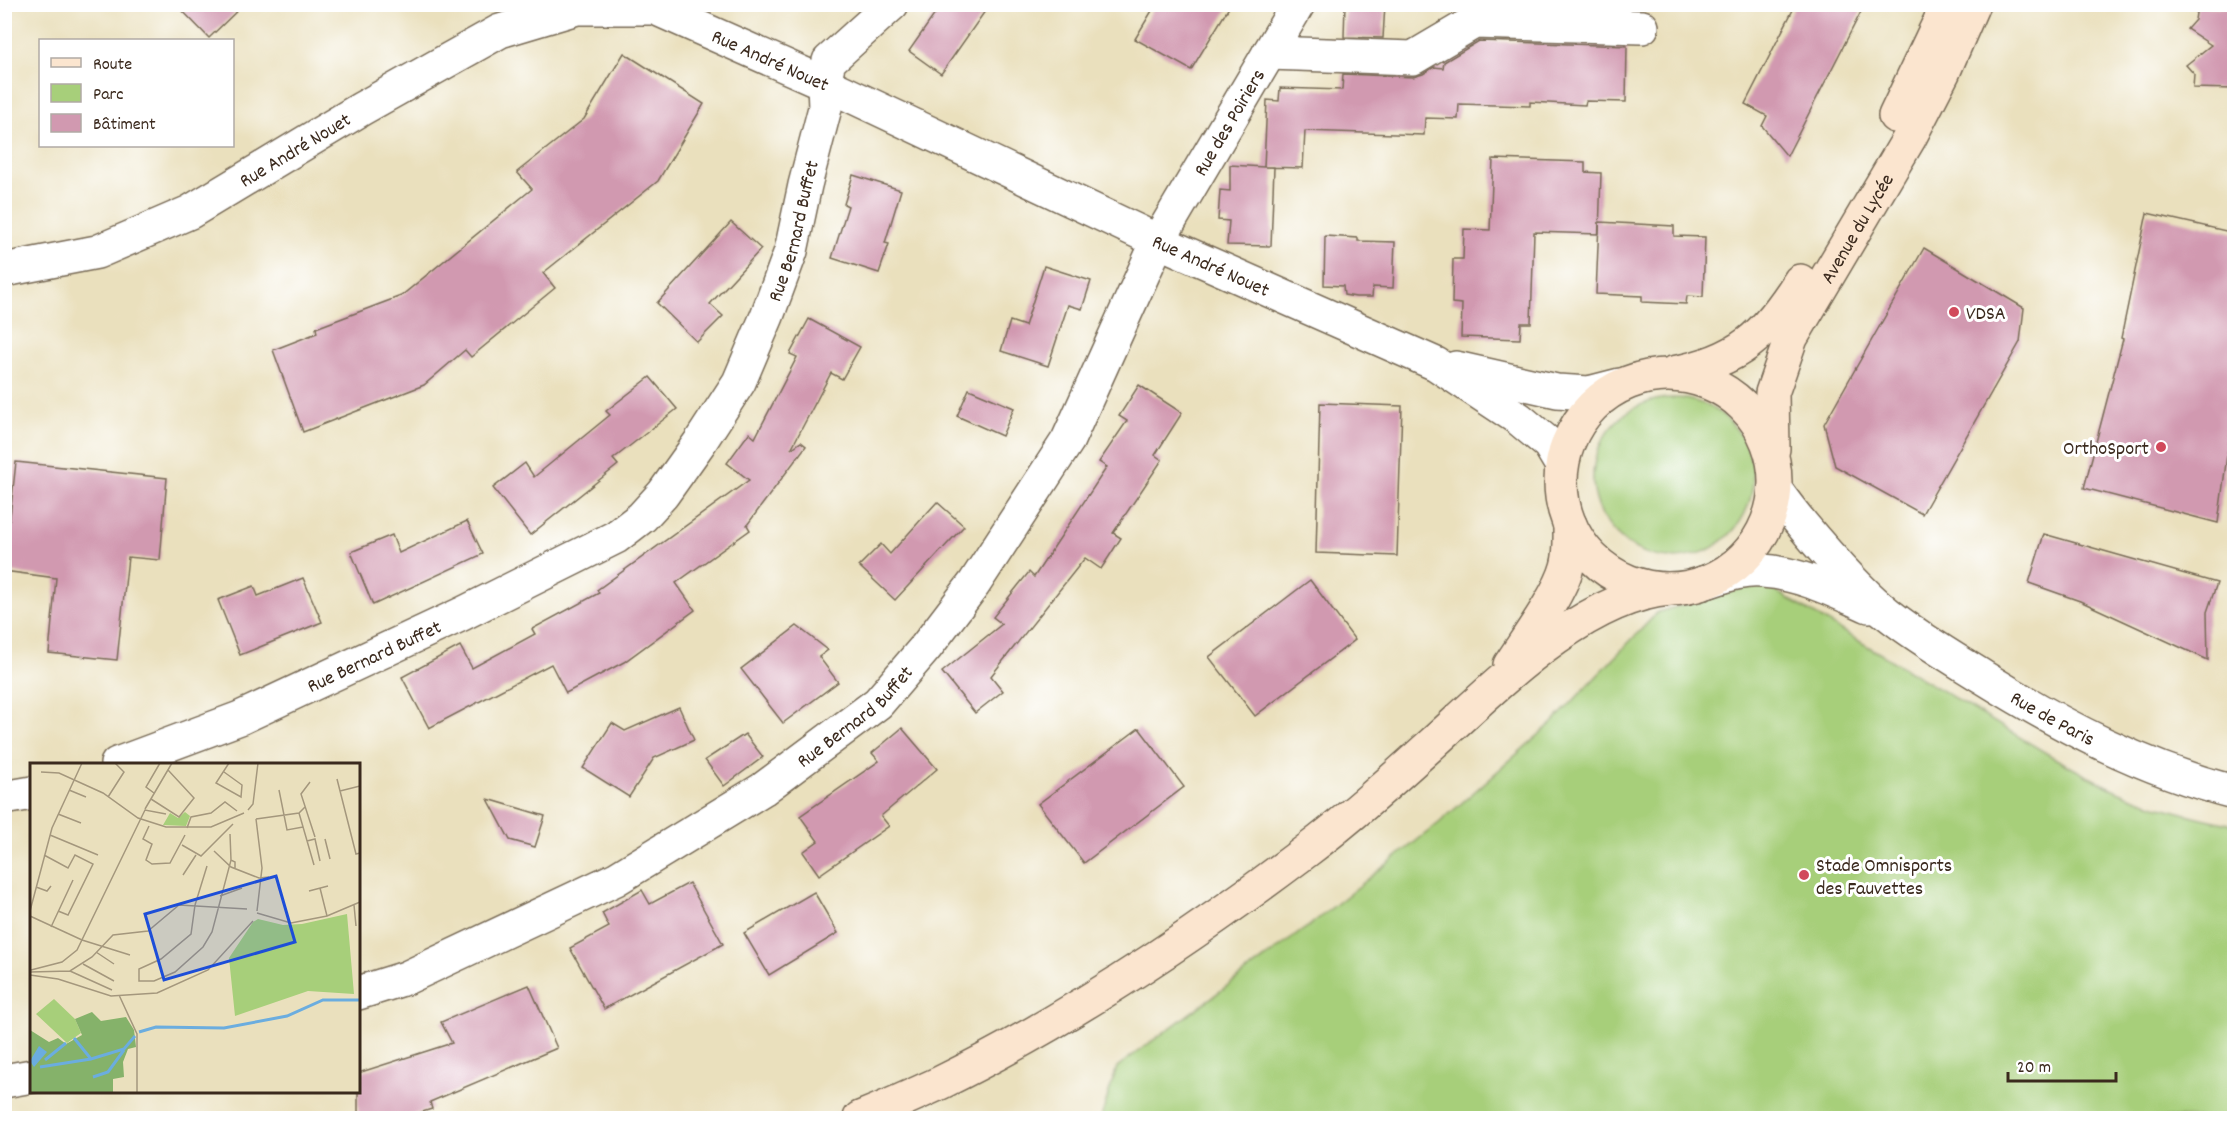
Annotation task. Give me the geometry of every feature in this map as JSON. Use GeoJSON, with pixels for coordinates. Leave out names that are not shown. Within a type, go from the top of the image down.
{"type":"FeatureCollection","features":[{"type":"Feature","properties":{"kind":"main road","name":"Avenue du Lycée"},"geometry":{"type":"LineString","coordinates":[[1660,375],[1694,369],[1729,357],[1757,338],[1782,310],[1847,204],[1883,139],[1948,4]]}},
{"type":"Feature","properties":{"kind":"main road","name":"Avenue du Lycée"},"geometry":{"type":"LineString","coordinates":[[1774,475],[1772,393],[1791,338],[1910,137],[1943,73],[1973,4]]}},
{"type":"Feature","properties":{"kind":"main road"},"geometry":{"type":"LineString","coordinates":[[860,1119],[940,1083],[1016,1043],[1101,993],[1193,932],[1305,852],[1377,794],[1501,680],[1579,622],[1614,603],[1649,590],[1703,583],[1731,569],[1753,547],[1768,520],[1774,475],[1762,430],[1744,406],[1719,387],[1690,377],[1660,375],[1640,378],[1620,385],[1593,405],[1572,432],[1561,464],[1561,495],[1570,525],[1571,547],[1567,569],[1557,591],[1501,680]]}},
{"type":"Feature","properties":{"kind":"main road"},"geometry":{"type":"LineString","coordinates":[[1570,525],[1587,552],[1610,572],[1639,585],[1670,589]]}},
{"type":"Feature","properties":{"kind":"street"},"geometry":{"type":"LineString","coordinates":[[824,83],[829,61],[892,4]]}},
{"type":"Feature","properties":{"kind":"street","name":"Rue des Poiriers"},"geometry":{"type":"LineString","coordinates":[[1158,242],[1298,4]]}},
{"type":"Feature","properties":{"kind":"street","name":"Rue André Nouet"},"geometry":{"type":"LineString","coordinates":[[4,270],[97,252],[190,212],[361,109],[500,31],[578,8],[655,8],[824,83],[1158,242],[1436,364],[1519,419],[1549,444],[1561,464]]}},
{"type":"Feature","properties":{"kind":"street"},"geometry":{"type":"LineString","coordinates":[[1269,53],[1413,57],[1474,22],[1642,27]]}},
{"type":"Feature","properties":{"kind":"street","name":"Rue Bernard Buffet"},"geometry":{"type":"LineString","coordinates":[[122,763],[240,718],[462,614],[616,537],[642,517],[663,494],[739,381],[762,327],[791,251],[825,108],[824,83]]}},
{"type":"Feature","properties":{"kind":"street","name":"Rue Bernard Buffet"},"geometry":{"type":"LineString","coordinates":[[360,992],[406,978],[616,879],[764,789],[878,703],[974,584],[1068,440],[1158,242]]}},
{"type":"Feature","properties":{"kind":"street","name":"Rue André Nouet"},"geometry":{"type":"LineString","coordinates":[[1436,364],[1557,391],[1589,393],[1620,385]]}},
{"type":"Feature","properties":{"kind":"street","name":"Rue de Paris"},"geometry":{"type":"LineString","coordinates":[[1774,475],[1793,515],[1887,614]]}},
{"type":"Feature","properties":{"kind":"street","name":"Rue de Paris"},"geometry":{"type":"LineString","coordinates":[[1703,583],[1734,574],[1761,571],[1813,582],[1887,614],[1951,657],[2082,734],[2150,766],[2195,782],[2235,792]]}},
{"type":"Feature","properties":{"kind":"street"},"geometry":{"type":"LineString","coordinates":[[4,798],[30,793]]}},
{"type":"Feature","properties":{"kind":"street"},"geometry":{"type":"LineString","coordinates":[[4,1081],[30,1076]]}},
{"type":"Feature","properties":{"kind":"green space"},"geometry":{"type":"Polygon","coordinates":[[[1673,398],[1689,399],[1704,404],[1718,411],[1730,421],[1740,433],[1747,447],[1752,462],[1752,494],[1747,509],[1740,523],[1730,535],[1718,545],[1704,552],[1689,557],[1673,558],[1657,557],[1642,552],[1628,545],[1616,535],[1606,523],[1599,509],[1594,494],[1593,478],[1594,462],[1599,447],[1606,433],[1616,421],[1628,411],[1642,404],[1657,399],[1673,398]]]}},
{"type":"Feature","properties":{"kind":"green space","name":"Stade Omnisports des Fauvettes"},"geometry":{"type":"Polygon","coordinates":[[[1762,583],[2058,760],[2103,784],[2156,805],[2234,825],[2234,1118],[1101,1118],[1117,1067],[1310,925],[1439,823],[1551,724],[1658,612],[1762,583]]]}},
{"type":"Feature","properties":{"kind":"building"},"geometry":{"type":"Polygon","coordinates":[[[176,4],[244,4],[209,38],[176,4]]]}},
{"type":"Feature","properties":{"kind":"building"},"geometry":{"type":"Polygon","coordinates":[[[942,4],[990,4],[941,74],[909,51],[942,4]]]}},
{"type":"Feature","properties":{"kind":"building"},"geometry":{"type":"Polygon","coordinates":[[[1156,4],[1231,4],[1191,70],[1135,39],[1156,4]]]}},
{"type":"Feature","properties":{"kind":"building"},"geometry":{"type":"Polygon","coordinates":[[[1345,4],[1385,4],[1383,38],[1344,37],[1345,4]]]}},
{"type":"Feature","properties":{"kind":"building"},"geometry":{"type":"Polygon","coordinates":[[[1796,4],[1865,4],[1787,156],[1762,126],[1767,116],[1745,104],[1796,4]]]}},
{"type":"Feature","properties":{"kind":"building"},"geometry":{"type":"Polygon","coordinates":[[[2197,6],[2235,8],[2235,89],[2193,88],[2194,74],[2186,65],[2211,45],[2187,29],[2195,20],[2197,6]]]}},
{"type":"Feature","properties":{"kind":"building"},"geometry":{"type":"Polygon","coordinates":[[[1479,41],[1627,46],[1626,102],[1586,101],[1585,105],[1530,102],[1530,106],[1459,104],[1458,119],[1425,118],[1424,135],[1305,131],[1303,168],[1274,167],[1271,246],[1227,245],[1229,221],[1218,220],[1220,190],[1230,191],[1230,165],[1264,167],[1267,100],[1279,101],[1280,88],[1342,90],[1343,74],[1413,77],[1434,67],[1443,68],[1444,62],[1479,41]]]}},
{"type":"Feature","properties":{"kind":"building"},"geometry":{"type":"Polygon","coordinates":[[[624,53],[704,104],[658,181],[543,273],[555,288],[471,357],[465,350],[424,385],[303,432],[273,350],[317,333],[316,328],[401,296],[532,189],[517,172],[584,119],[624,53]]]}},
{"type":"Feature","properties":{"kind":"building"},"geometry":{"type":"Polygon","coordinates":[[[1493,159],[1585,162],[1585,172],[1601,173],[1599,234],[1534,232],[1531,323],[1521,323],[1520,339],[1461,337],[1462,304],[1452,303],[1453,259],[1463,259],[1464,229],[1490,230],[1493,159]]]}},
{"type":"Feature","properties":{"kind":"building"},"geometry":{"type":"Polygon","coordinates":[[[853,175],[901,190],[885,243],[889,244],[879,273],[832,258],[848,206],[844,204],[853,175]]]}},
{"type":"Feature","properties":{"kind":"building"},"geometry":{"type":"Polygon","coordinates":[[[2147,213],[2235,233],[2235,395],[2218,523],[2084,488],[2123,339],[2121,338],[2147,213]]]}},
{"type":"Feature","properties":{"kind":"building"},"geometry":{"type":"Polygon","coordinates":[[[731,222],[761,249],[710,304],[723,316],[697,342],[657,303],[731,222]]]}},
{"type":"Feature","properties":{"kind":"building"},"geometry":{"type":"Polygon","coordinates":[[[1599,222],[1674,226],[1674,236],[1705,237],[1703,297],[1687,296],[1686,304],[1642,302],[1642,296],[1596,294],[1599,222]]]}},
{"type":"Feature","properties":{"kind":"building"},"geometry":{"type":"Polygon","coordinates":[[[1325,236],[1358,238],[1358,241],[1395,242],[1393,288],[1373,287],[1372,297],[1356,297],[1344,295],[1343,286],[1324,285],[1325,236]]]}},
{"type":"Feature","properties":{"kind":"building"},"geometry":{"type":"Polygon","coordinates":[[[1924,248],[2024,308],[2020,342],[1922,514],[1835,466],[1824,424],[1924,248]]]}},
{"type":"Feature","properties":{"kind":"building"},"geometry":{"type":"Polygon","coordinates":[[[1044,266],[1091,281],[1082,309],[1068,305],[1048,366],[1001,351],[1010,321],[1025,326],[1044,266]]]}},
{"type":"Feature","properties":{"kind":"building"},"geometry":{"type":"Polygon","coordinates":[[[809,319],[860,347],[842,379],[831,373],[791,449],[801,442],[806,446],[747,525],[750,530],[676,583],[695,610],[624,662],[566,693],[551,664],[429,728],[402,677],[460,646],[472,668],[535,634],[532,629],[599,593],[597,590],[749,480],[727,463],[749,433],[755,438],[797,357],[790,354],[809,319]]]}},
{"type":"Feature","properties":{"kind":"building"},"geometry":{"type":"Polygon","coordinates":[[[650,377],[677,409],[613,459],[618,465],[530,535],[493,488],[525,463],[534,477],[610,415],[606,411],[650,377]]]}},
{"type":"Feature","properties":{"kind":"building"},"geometry":{"type":"Polygon","coordinates":[[[1139,385],[1182,413],[1155,455],[1162,460],[1113,533],[1121,538],[1101,569],[1085,558],[991,676],[1003,691],[975,713],[942,672],[1002,624],[993,617],[1029,572],[1034,577],[1107,467],[1099,462],[1127,421],[1119,416],[1139,385]]]}},
{"type":"Feature","properties":{"kind":"building"},"geometry":{"type":"Polygon","coordinates":[[[969,389],[1014,408],[1002,436],[957,416],[969,389]]]}},
{"type":"Feature","properties":{"kind":"building"},"geometry":{"type":"Polygon","coordinates":[[[1320,403],[1402,406],[1397,556],[1316,553],[1320,403]]]}},
{"type":"Feature","properties":{"kind":"building"},"geometry":{"type":"Polygon","coordinates":[[[16,462],[167,478],[160,560],[128,557],[117,660],[49,653],[56,578],[4,571],[16,462]]]}},
{"type":"Feature","properties":{"kind":"building"},"geometry":{"type":"Polygon","coordinates":[[[937,502],[964,526],[895,600],[859,566],[881,544],[890,554],[937,502]]]}},
{"type":"Feature","properties":{"kind":"building"},"geometry":{"type":"Polygon","coordinates":[[[467,521],[483,554],[373,605],[351,552],[392,535],[399,553],[467,521]]]}},
{"type":"Feature","properties":{"kind":"building"},"geometry":{"type":"Polygon","coordinates":[[[2044,534],[2217,583],[2207,612],[2208,660],[2080,601],[2029,583],[2044,534]]]}},
{"type":"Feature","properties":{"kind":"building"},"geometry":{"type":"Polygon","coordinates":[[[303,578],[322,622],[240,655],[218,600],[254,586],[258,596],[303,578]]]}},
{"type":"Feature","properties":{"kind":"building"},"geometry":{"type":"Polygon","coordinates":[[[1310,580],[1355,640],[1255,716],[1209,657],[1310,580]]]}},
{"type":"Feature","properties":{"kind":"building"},"geometry":{"type":"Polygon","coordinates":[[[797,626],[828,650],[819,657],[838,682],[783,723],[741,669],[797,626]]]}},
{"type":"Feature","properties":{"kind":"building"},"geometry":{"type":"Polygon","coordinates":[[[679,707],[694,740],[654,758],[629,797],[583,768],[612,723],[625,731],[679,707]]]}},
{"type":"Feature","properties":{"kind":"building"},"geometry":{"type":"Polygon","coordinates":[[[902,728],[937,769],[881,816],[889,826],[819,875],[803,852],[818,841],[800,816],[879,761],[872,753],[902,728]]]}},
{"type":"Feature","properties":{"kind":"building"},"geometry":{"type":"Polygon","coordinates":[[[1139,728],[1184,787],[1084,863],[1038,804],[1139,728]]]}},
{"type":"Feature","properties":{"kind":"building"},"geometry":{"type":"Polygon","coordinates":[[[745,734],[763,757],[724,786],[705,760],[745,734]]]}},
{"type":"Feature","properties":{"kind":"building"},"geometry":{"type":"Polygon","coordinates":[[[488,799],[545,816],[535,847],[510,840],[488,799]]]}},
{"type":"Feature","properties":{"kind":"building"},"geometry":{"type":"Polygon","coordinates":[[[689,883],[723,944],[604,1009],[570,948],[609,927],[602,913],[642,890],[650,904],[689,883]]]}},
{"type":"Feature","properties":{"kind":"building"},"geometry":{"type":"Polygon","coordinates":[[[814,892],[838,933],[769,975],[744,933],[814,892]]]}},
{"type":"Feature","properties":{"kind":"building"},"geometry":{"type":"Polygon","coordinates":[[[529,985],[557,1048],[430,1102],[432,1109],[403,1118],[358,1118],[360,1072],[452,1043],[441,1022],[529,985]]]}},
{"type":"Feature","properties":{"kind":"place","name":"VDSA"},"geometry":{"type":"Point","coordinates":[1954,312]}},
{"type":"Feature","properties":{"kind":"place","name":"OrthoSport"},"geometry":{"type":"Point","coordinates":[2161,447]}},
{"type":"Feature","properties":{"kind":"place","name":"Stade Omnisports des Fauvettes"},"geometry":{"type":"Point","coordinates":[1804,875]}}]}
